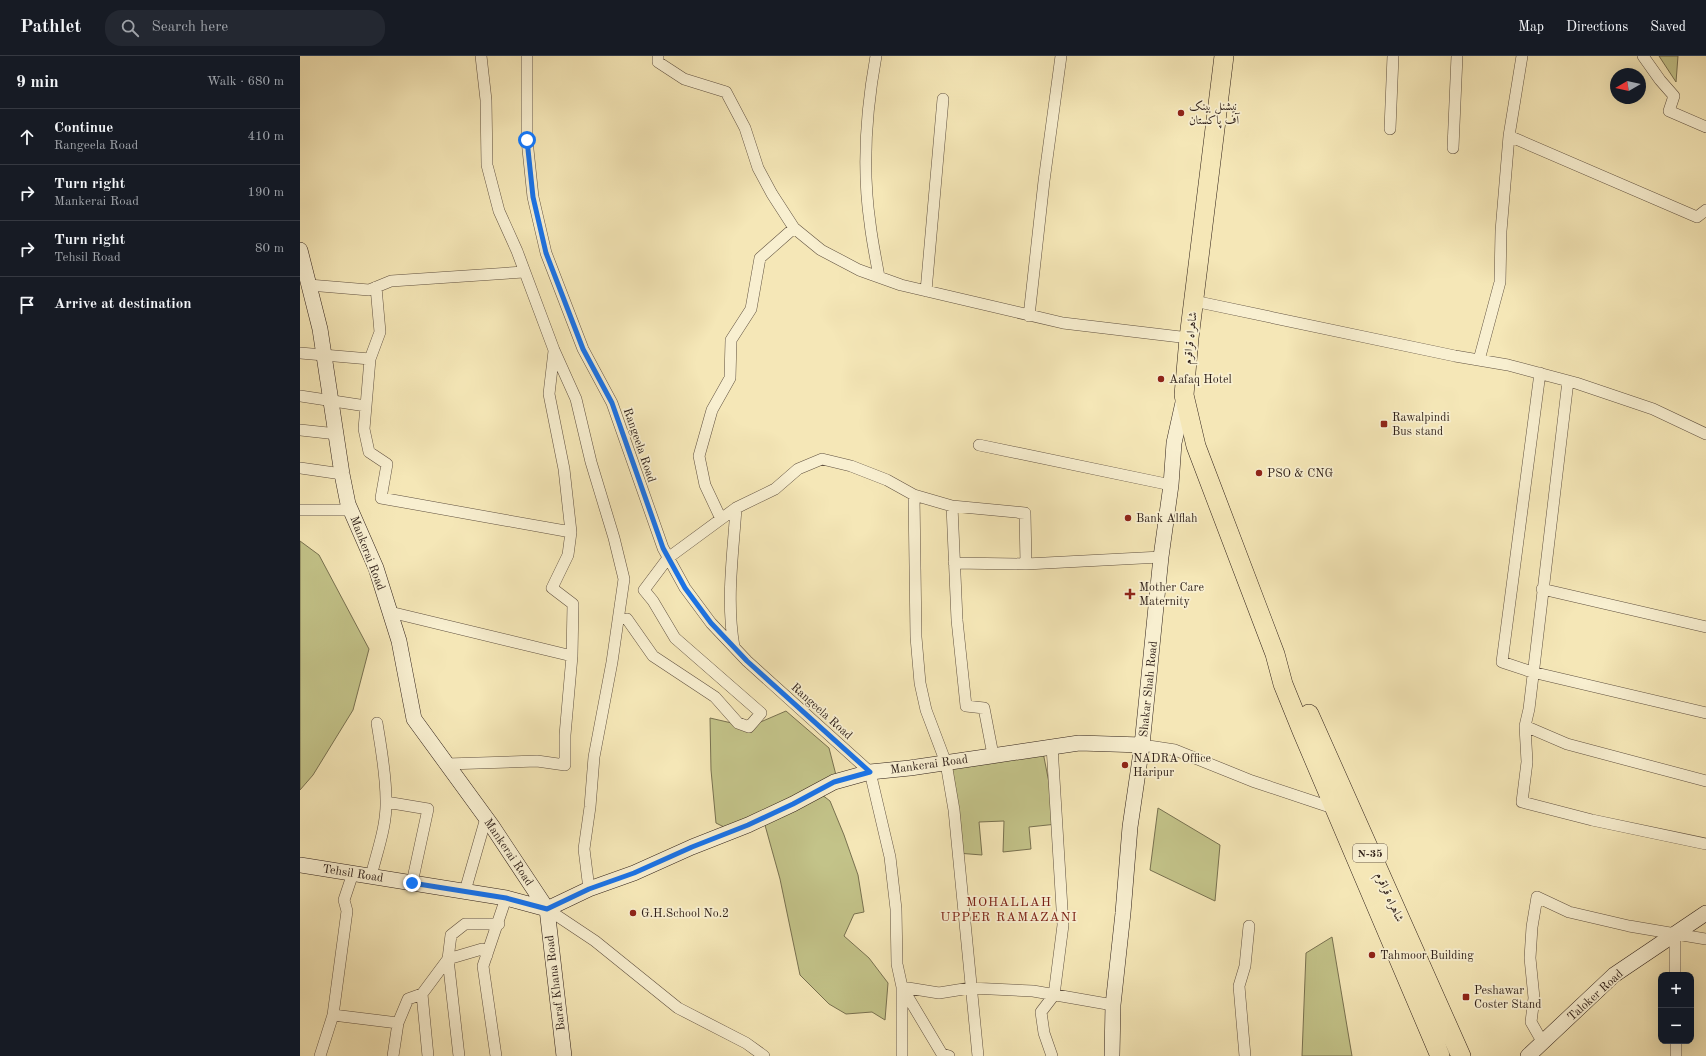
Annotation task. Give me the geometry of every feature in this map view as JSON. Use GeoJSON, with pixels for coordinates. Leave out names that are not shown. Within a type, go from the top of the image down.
{"type":"FeatureCollection","features":[{"type":"Feature","properties":{"kind":"highway","name":"شاہراہ قراقرم"},"geometry":{"type":"LineString","coordinates":[[1224,56],[1189,338],[1184,394],[1196,446],[1275,654],[1283,684],[1334,808],[1440,1056]]}},
{"type":"Feature","properties":{"kind":"highway","name":"شاہراہ قراقرم"},"geometry":{"type":"LineString","coordinates":[[1275,654],[1293,678],[1461,1056]]}},
{"type":"Feature","properties":{"kind":"street"},"geometry":{"type":"LineString","coordinates":[[481,56],[486,100],[487,165],[499,211],[554,350],[576,399],[591,462],[614,538],[624,579],[612,662],[594,757],[590,807],[584,849],[589,889]]}},
{"type":"Feature","properties":{"kind":"street","name":"Rangeela Road"},"geometry":{"type":"LineString","coordinates":[[527,56],[527,140],[533,197],[546,253],[583,349],[612,403],[663,548],[689,594],[711,623],[734,647],[870,772]]}},
{"type":"Feature","properties":{"kind":"street"},"geometry":{"type":"LineString","coordinates":[[658,56],[658,62],[684,80],[726,92],[745,128],[758,168],[772,194],[794,228],[821,250],[859,270],[901,285],[1029,316],[1063,323],[1189,338]]}},
{"type":"Feature","properties":{"kind":"street"},"geometry":{"type":"LineString","coordinates":[[876,56],[869,92],[866,158],[869,222],[879,278]]}},
{"type":"Feature","properties":{"kind":"street"},"geometry":{"type":"LineString","coordinates":[[1029,316],[1044,181],[1061,56]]}},
{"type":"Feature","properties":{"kind":"street"},"geometry":{"type":"LineString","coordinates":[[1390,129],[1393,56]]}},
{"type":"Feature","properties":{"kind":"street"},"geometry":{"type":"LineString","coordinates":[[1453,148],[1457,56]]}},
{"type":"Feature","properties":{"kind":"street"},"geometry":{"type":"LineString","coordinates":[[1479,360],[1500,282],[1501,231],[1509,136],[1522,56]]}},
{"type":"Feature","properties":{"kind":"street"},"geometry":{"type":"LineString","coordinates":[[1644,56],[1660,80],[1674,96],[1669,111],[1706,127]]}},
{"type":"Feature","properties":{"kind":"street"},"geometry":{"type":"LineString","coordinates":[[926,291],[943,99]]}},
{"type":"Feature","properties":{"kind":"street"},"geometry":{"type":"LineString","coordinates":[[1509,136],[1697,217],[1706,210]]}},
{"type":"Feature","properties":{"kind":"street"},"geometry":{"type":"LineString","coordinates":[[721,519],[705,485],[699,456],[712,410],[730,378],[731,340],[751,309],[760,258],[794,228]]}},
{"type":"Feature","properties":{"kind":"street","name":"Mankerai Road"},"geometry":{"type":"LineString","coordinates":[[300,250],[320,329],[332,400],[342,474],[351,510],[376,568],[399,641],[414,719],[486,818],[547,909],[589,889],[634,873],[692,847],[748,825],[793,804],[834,782],[870,772],[946,763],[1079,743],[1142,745]]}},
{"type":"Feature","properties":{"kind":"street"},"geometry":{"type":"LineString","coordinates":[[309,285],[369,290],[391,281],[524,272]]}},
{"type":"Feature","properties":{"kind":"street"},"geometry":{"type":"LineString","coordinates":[[376,287],[380,332],[370,359],[364,430],[369,452],[387,464],[381,498],[571,532]]}},
{"type":"Feature","properties":{"kind":"street"},"geometry":{"type":"LineString","coordinates":[[1194,301],[1508,365],[1540,373],[1653,409],[1706,434]]}},
{"type":"Feature","properties":{"kind":"street"},"geometry":{"type":"LineString","coordinates":[[447,764],[537,761],[565,765],[564,735],[572,656],[573,604],[552,588],[568,555],[571,532],[564,469],[555,431],[550,394],[554,350]]}},
{"type":"Feature","properties":{"kind":"street"},"geometry":{"type":"LineString","coordinates":[[300,353],[370,359]]}},
{"type":"Feature","properties":{"kind":"street"},"geometry":{"type":"LineString","coordinates":[[1540,373],[1502,662],[1532,672],[1706,713]]}},
{"type":"Feature","properties":{"kind":"street"},"geometry":{"type":"LineString","coordinates":[[1568,381],[1532,672],[1529,709],[1525,726],[1527,762],[1522,802],[1615,825],[1706,844]]}},
{"type":"Feature","properties":{"kind":"street","name":"Shakar Shah Road"},"geometry":{"type":"LineString","coordinates":[[1112,1056],[1113,1005],[1130,826],[1142,745],[1161,557],[1171,485],[1174,443],[1184,394]]}},
{"type":"Feature","properties":{"kind":"street"},"geometry":{"type":"LineString","coordinates":[[300,396],[366,406]]}},
{"type":"Feature","properties":{"kind":"street"},"geometry":{"type":"LineString","coordinates":[[300,430],[337,434]]}},
{"type":"Feature","properties":{"kind":"street"},"geometry":{"type":"LineString","coordinates":[[979,444],[1171,485]]}},
{"type":"Feature","properties":{"kind":"street"},"geometry":{"type":"LineString","coordinates":[[627,619],[653,656],[715,697],[738,723],[749,727],[761,713],[675,638],[653,601],[644,590],[668,558],[736,508],[775,489],[798,469],[822,460],[851,466],[887,480],[914,495],[952,506],[1025,513],[1026,564]]}},
{"type":"Feature","properties":{"kind":"street"},"geometry":{"type":"LineString","coordinates":[[300,468],[342,474]]}},
{"type":"Feature","properties":{"kind":"street"},"geometry":{"type":"LineString","coordinates":[[914,495],[916,637],[920,683],[926,710],[946,763],[954,810],[960,889],[968,945],[970,988],[977,1031],[978,1056]]}},
{"type":"Feature","properties":{"kind":"street"},"geometry":{"type":"LineString","coordinates":[[952,506],[957,620],[966,706],[984,708],[993,755]]}},
{"type":"Feature","properties":{"kind":"street"},"geometry":{"type":"LineString","coordinates":[[734,647],[730,623],[729,585],[736,508]]}},
{"type":"Feature","properties":{"kind":"street"},"geometry":{"type":"LineString","coordinates":[[300,510],[351,510]]}},
{"type":"Feature","properties":{"kind":"street"},"geometry":{"type":"LineString","coordinates":[[954,564],[1026,564],[1161,557]]}},
{"type":"Feature","properties":{"kind":"street"},"geometry":{"type":"LineString","coordinates":[[1542,589],[1706,627]]}},
{"type":"Feature","properties":{"kind":"street"},"geometry":{"type":"LineString","coordinates":[[390,612],[572,656]]}},
{"type":"Feature","properties":{"kind":"street"},"geometry":{"type":"LineString","coordinates":[[371,876],[383,825],[386,802],[384,766],[377,723]]}},
{"type":"Feature","properties":{"kind":"street"},"geometry":{"type":"LineString","coordinates":[[1525,726],[1567,744],[1706,781]]}},
{"type":"Feature","properties":{"kind":"street"},"geometry":{"type":"LineString","coordinates":[[1142,745],[1175,750],[1252,781],[1334,808]]}},
{"type":"Feature","properties":{"kind":"street"},"geometry":{"type":"LineString","coordinates":[[1052,746],[1063,925],[1054,995],[1040,1012],[1044,1033],[1052,1056]]}},
{"type":"Feature","properties":{"kind":"street"},"geometry":{"type":"LineString","coordinates":[[870,772],[890,857],[896,909],[897,964],[902,987],[902,1056]]}},
{"type":"Feature","properties":{"kind":"street"},"geometry":{"type":"LineString","coordinates":[[386,802],[428,810],[412,883]]}},
{"type":"Feature","properties":{"kind":"street"},"geometry":{"type":"LineString","coordinates":[[465,891],[486,818]]}},
{"type":"Feature","properties":{"kind":"street","name":"Tehsil Road"},"geometry":{"type":"LineString","coordinates":[[300,865],[506,898],[547,909]]}},
{"type":"Feature","properties":{"kind":"street"},"geometry":{"type":"LineString","coordinates":[[320,1056],[333,1015],[347,911],[344,900],[353,874]]}},
{"type":"Feature","properties":{"kind":"street"},"geometry":{"type":"LineString","coordinates":[[1543,1043],[1531,1022],[1534,998],[1530,958],[1532,927],[1537,897],[1569,912],[1706,939]]}},
{"type":"Feature","properties":{"kind":"street"},"geometry":{"type":"LineString","coordinates":[[496,1056],[483,966],[506,898]]}},
{"type":"Feature","properties":{"kind":"street"},"geometry":{"type":"LineString","coordinates":[[547,909],[595,941],[678,1008],[746,1044],[764,1056]]}},
{"type":"Feature","properties":{"kind":"street","name":"Baraf Khana Road"},"geometry":{"type":"LineString","coordinates":[[547,909],[564,1056]]}},
{"type":"Feature","properties":{"kind":"street","name":"Taloker Road"},"geometry":{"type":"LineString","coordinates":[[1528,1056],[1614,975],[1706,913]]}},
{"type":"Feature","properties":{"kind":"street"},"geometry":{"type":"LineString","coordinates":[[459,1056],[448,959],[451,936],[465,924],[498,924]]}},
{"type":"Feature","properties":{"kind":"street"},"geometry":{"type":"LineString","coordinates":[[1245,1056],[1239,986],[1245,966],[1249,926]]}},
{"type":"Feature","properties":{"kind":"street"},"geometry":{"type":"LineString","coordinates":[[1675,934],[1675,972]]}},
{"type":"Feature","properties":{"kind":"street"},"geometry":{"type":"LineString","coordinates":[[393,1056],[398,1023],[408,999],[422,994],[448,959],[482,949],[487,955]]}},
{"type":"Feature","properties":{"kind":"street"},"geometry":{"type":"LineString","coordinates":[[902,987],[939,993],[970,988],[1033,991],[1113,1005]]}},
{"type":"Feature","properties":{"kind":"street"},"geometry":{"type":"LineString","coordinates":[[902,987],[942,1054],[949,1056]]}},
{"type":"Feature","properties":{"kind":"street"},"geometry":{"type":"LineString","coordinates":[[422,994],[428,1056]]}},
{"type":"Feature","properties":{"kind":"street"},"geometry":{"type":"LineString","coordinates":[[333,1015],[398,1023]]}},
{"type":"Feature","properties":{"kind":"street"},"geometry":{"type":"LineString","coordinates":[[1676,1044],[1676,1056]]}},
{"type":"Feature","properties":{"kind":"green space"},"geometry":{"type":"Polygon","coordinates":[[[1659,56],[1678,56],[1676,82],[1659,56]]]}},
{"type":"Feature","properties":{"kind":"green space"},"geometry":{"type":"Polygon","coordinates":[[[300,541],[319,555],[369,649],[353,710],[313,775],[300,790],[300,541]]]}},
{"type":"Feature","properties":{"kind":"green space"},"geometry":{"type":"Polygon","coordinates":[[[786,711],[829,748],[837,779],[817,791],[830,801],[844,835],[858,875],[864,912],[854,914],[844,936],[869,958],[888,983],[885,1020],[872,1012],[846,1014],[829,1004],[800,975],[780,879],[763,818],[732,831],[716,823],[711,770],[710,718],[749,727],[786,711]]]}},
{"type":"Feature","properties":{"kind":"green space"},"geometry":{"type":"Polygon","coordinates":[[[1042,747],[1057,824],[1029,827],[1031,849],[1003,852],[1004,821],[979,822],[982,855],[957,853],[946,763],[1042,747]]]}},
{"type":"Feature","properties":{"kind":"green space"},"geometry":{"type":"Polygon","coordinates":[[[1158,808],[1220,845],[1215,901],[1150,870],[1158,808]]]}},
{"type":"Feature","properties":{"kind":"green space"},"geometry":{"type":"Polygon","coordinates":[[[1332,937],[1352,1056],[1302,1056],[1306,953],[1332,937]]]}},
{"type":"Feature","properties":{"kind":"place","name":"نیشنل بینک آف پاکستان"},"geometry":{"type":"Point","coordinates":[1181,113]}},
{"type":"Feature","properties":{"kind":"place","name":"Aafaq Hotel"},"geometry":{"type":"Point","coordinates":[1161,379]}},
{"type":"Feature","properties":{"kind":"place","name":"Rawalpindi Bus stand"},"geometry":{"type":"Point","coordinates":[1384,424]}},
{"type":"Feature","properties":{"kind":"place","name":"PSO & CNG"},"geometry":{"type":"Point","coordinates":[1259,473]}},
{"type":"Feature","properties":{"kind":"place","name":"Bank Alflah"},"geometry":{"type":"Point","coordinates":[1128,518]}},
{"type":"Feature","properties":{"kind":"place","name":"Mother Care Maternity"},"geometry":{"type":"Point","coordinates":[1130,594]}},
{"type":"Feature","properties":{"kind":"place","name":"NADRA Office Haripur"},"geometry":{"type":"Point","coordinates":[1125,765]}},
{"type":"Feature","properties":{"kind":"place","name":"G.H.School No.2"},"geometry":{"type":"Point","coordinates":[633,913]}},
{"type":"Feature","properties":{"kind":"place","name":"Tahmoor Building"},"geometry":{"type":"Point","coordinates":[1372,955]}},
{"type":"Feature","properties":{"kind":"place","name":"Peshawar Coster Stand"},"geometry":{"type":"Point","coordinates":[1466,997]}},
{"type":"Feature","properties":{"kind":"district","name":"MOHALLAH UPPER RAMAZANI"},"geometry":{"type":"Point","coordinates":[1009,908]}},
{"type":"Feature","properties":{"kind":"route"},"geometry":{"type":"LineString","coordinates":[[412,883],[506,898],[547,909],[589,889],[634,873],[692,847],[748,825],[793,804],[834,782],[870,772],[747,661],[711,623],[685,588],[663,548],[626,447],[612,403],[583,349],[546,253],[533,197],[527,140]]}}]}
